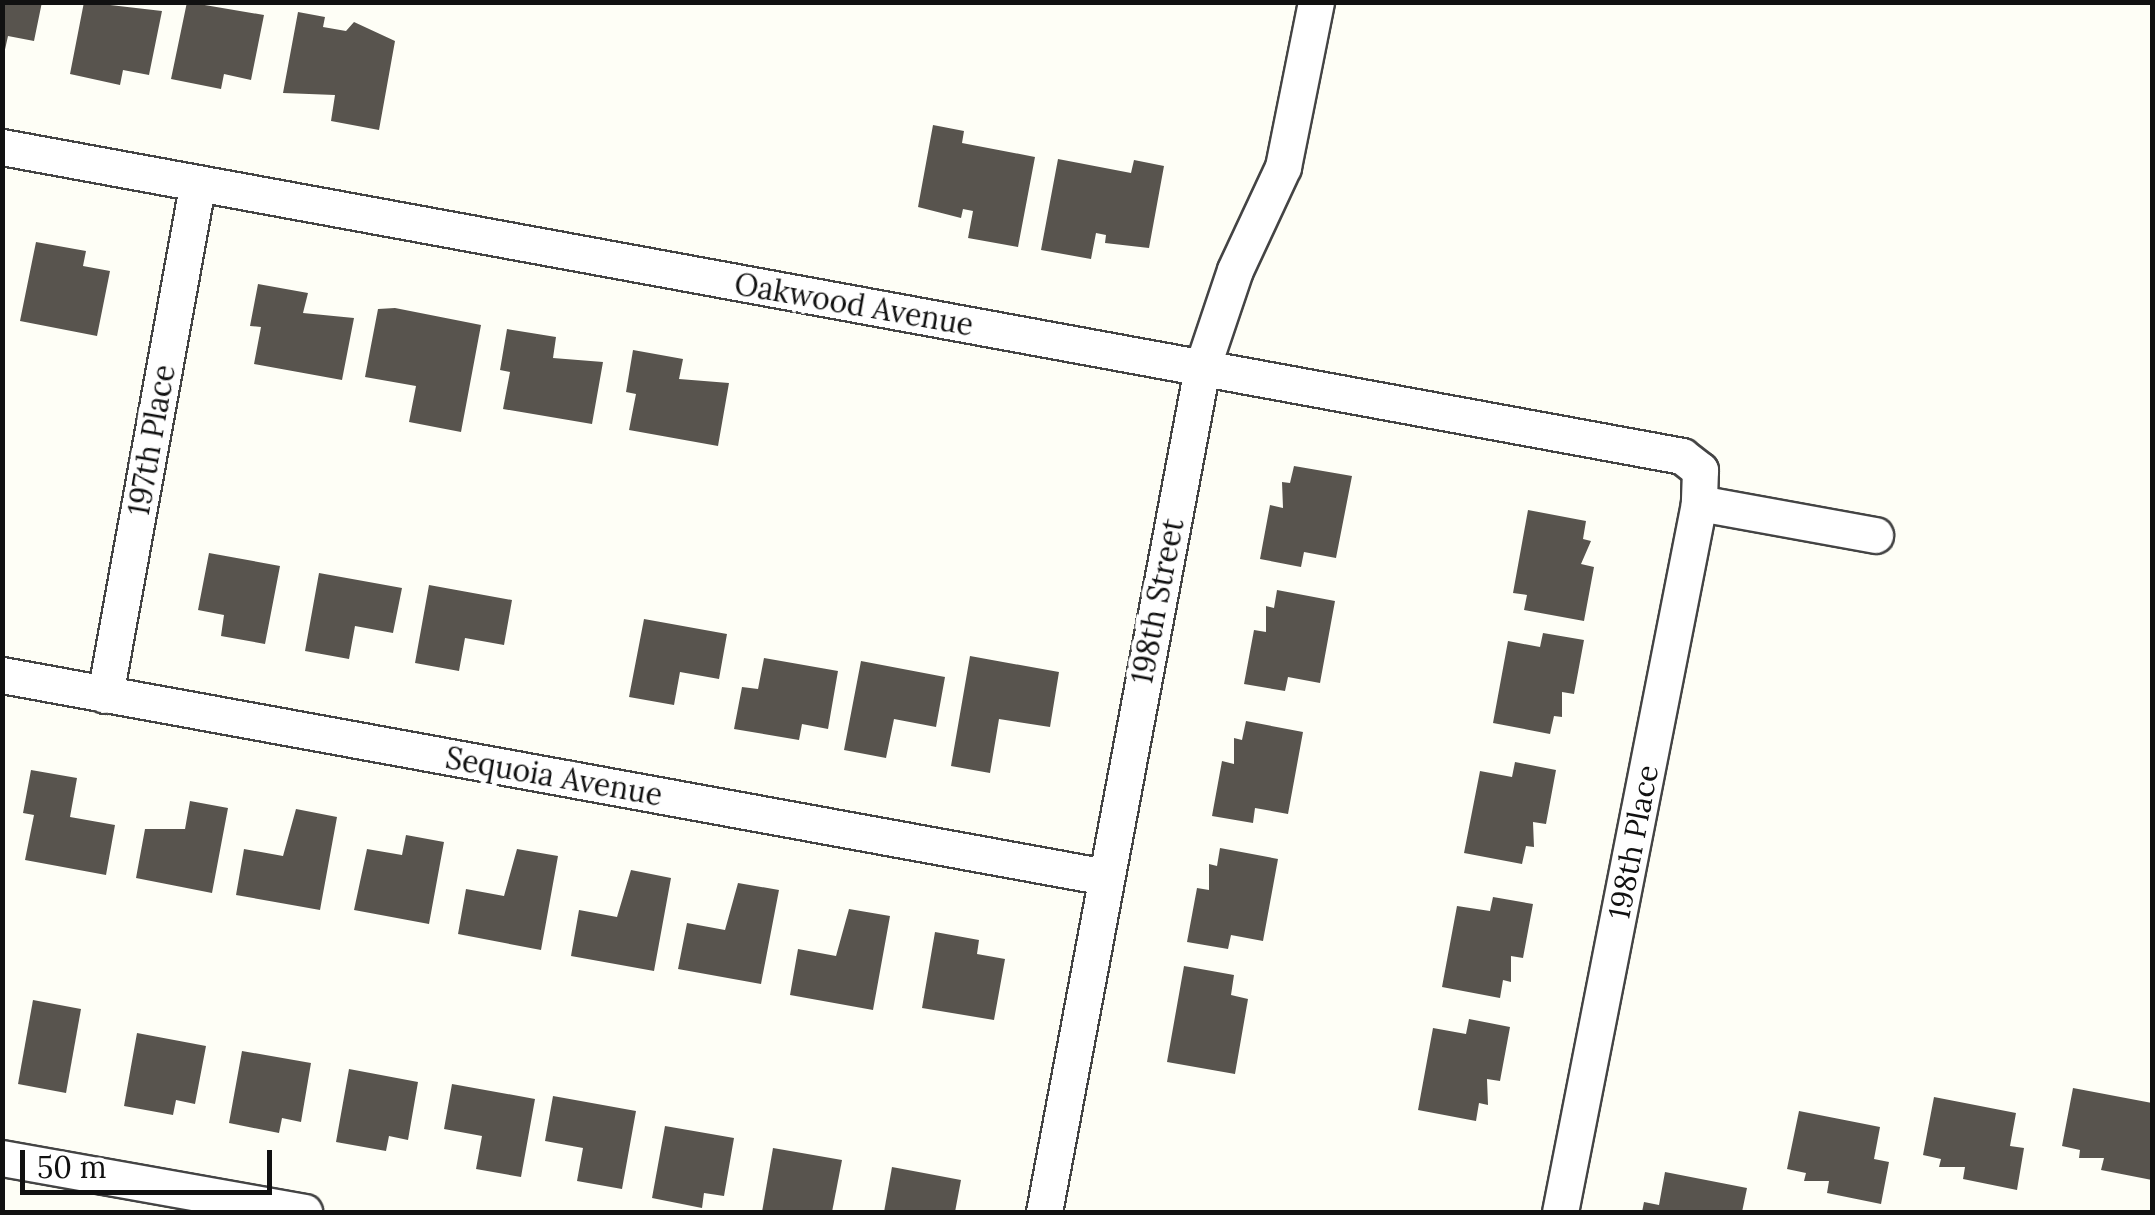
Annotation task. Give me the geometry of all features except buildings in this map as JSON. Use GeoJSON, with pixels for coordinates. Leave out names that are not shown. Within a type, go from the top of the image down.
{"type":"FeatureCollection","features":[{"type":"Feature","properties":{"kind":"street","name":"198th Street"},"geometry":{"type":"LineString","coordinates":[[1044,1212],[1202,368],[1234,270],[1283,167],[1316,2]]}},
{"type":"Feature","properties":{"kind":"street","name":"Oakwood Avenue"},"geometry":{"type":"LineString","coordinates":[[2,146],[198,186],[1682,456],[1700,487],[1875,535]]}},
{"type":"Feature","properties":{"kind":"street","name":"197th Place"},"geometry":{"type":"LineString","coordinates":[[106,695],[198,186]]}},
{"type":"Feature","properties":{"kind":"street","name":"198th Place"},"geometry":{"type":"LineString","coordinates":[[1560,1212],[1700,487]]}},
{"type":"Feature","properties":{"kind":"street","name":"Sequoia Avenue"},"geometry":{"type":"LineString","coordinates":[[2,675],[1106,877]]}},
{"type":"Feature","properties":{"kind":"street"},"geometry":{"type":"LineString","coordinates":[[2,1158],[304,1212]]}}]}
